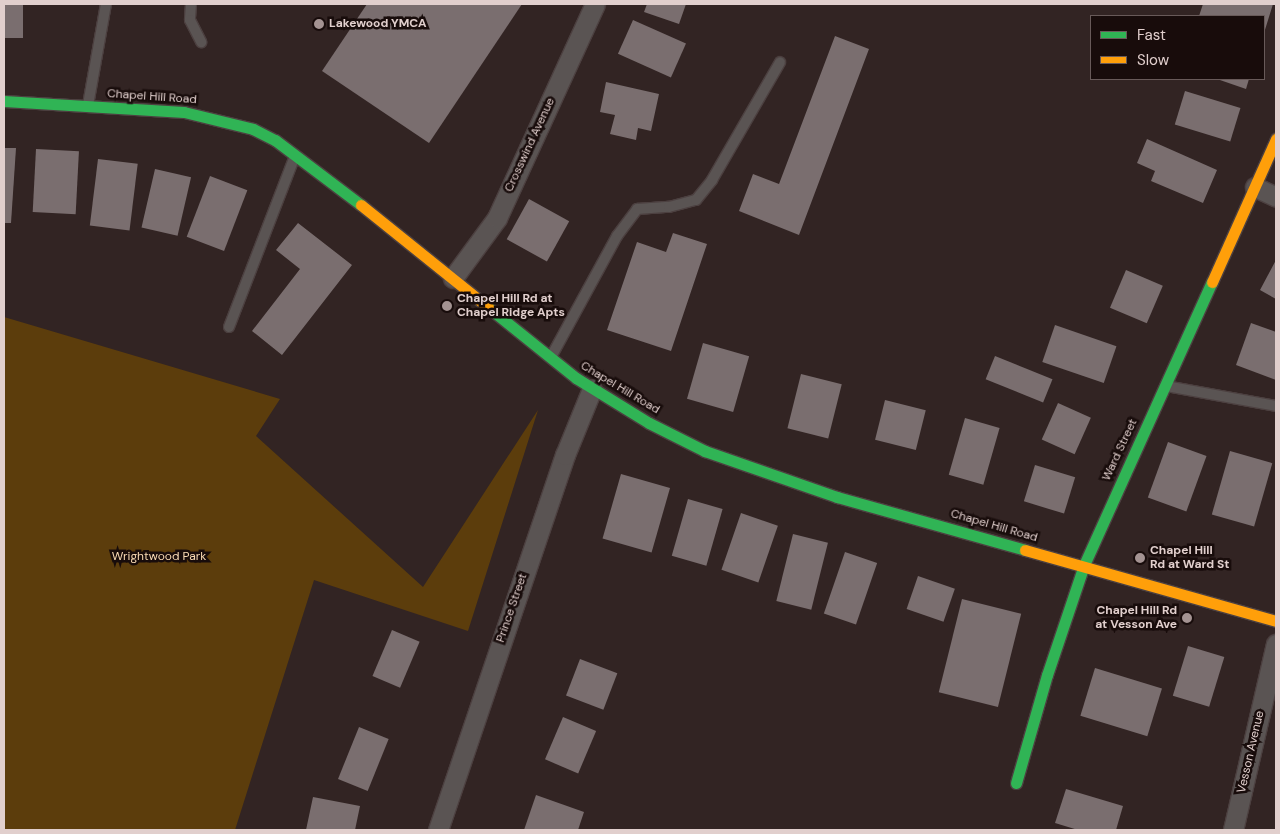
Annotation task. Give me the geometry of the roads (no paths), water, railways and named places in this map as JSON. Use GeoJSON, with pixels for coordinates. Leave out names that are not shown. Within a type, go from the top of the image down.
{"type":"FeatureCollection","features":[{"type":"Feature","properties":{"kind":"street","name":"Crosswind Avenue"},"geometry":{"type":"LineString","coordinates":[[453,278],[497,218],[595,4]]}},
{"type":"Feature","properties":{"kind":"street","name":"Chapel Hill Road"},"geometry":{"type":"LineString","coordinates":[[4,101],[205,114],[253,129],[296,155],[453,278],[550,358],[592,389],[649,422],[737,464],[837,497],[1084,565],[1276,621]]}},
{"type":"Feature","properties":{"kind":"street","name":"Ward Street"},"geometry":{"type":"LineString","coordinates":[[1016,783],[1047,675],[1084,565],[1276,139]]}},
{"type":"Feature","properties":{"kind":"street"},"geometry":{"type":"LineString","coordinates":[[1255,187],[1276,197]]}},
{"type":"Feature","properties":{"kind":"street","name":"Prince Street"},"geometry":{"type":"LineString","coordinates":[[438,830],[564,455],[592,389]]}},
{"type":"Feature","properties":{"kind":"street","name":"Vesson Avenue"},"geometry":{"type":"LineString","coordinates":[[1233,830],[1276,644]]}},
{"type":"Feature","properties":{"kind":"lane"},"geometry":{"type":"LineString","coordinates":[[88,106],[106,4]]}},
{"type":"Feature","properties":{"kind":"lane"},"geometry":{"type":"LineString","coordinates":[[191,4],[190,20],[201,42]]}},
{"type":"Feature","properties":{"kind":"lane"},"geometry":{"type":"LineString","coordinates":[[550,358],[617,236],[637,209],[670,207],[696,200],[712,180],[780,62]]}},
{"type":"Feature","properties":{"kind":"lane"},"geometry":{"type":"LineString","coordinates":[[229,328],[296,155]]}},
{"type":"Feature","properties":{"kind":"lane"},"geometry":{"type":"LineString","coordinates":[[1165,386],[1276,406]]}},
{"type":"Feature","properties":{"kind":"place","name":"Lakewood YMCA"},"geometry":{"type":"Point","coordinates":[319,24]}},
{"type":"Feature","properties":{"kind":"place","name":"Chapel Hill Rd at Chapel Ridge Apts"},"geometry":{"type":"Point","coordinates":[447,306]}},
{"type":"Feature","properties":{"kind":"place","name":"Chapel Hill Rd at Ward St"},"geometry":{"type":"Point","coordinates":[1140,558]}},
{"type":"Feature","properties":{"kind":"place","name":"Chapel Hill Rd at Vesson Ave"},"geometry":{"type":"Point","coordinates":[1187,618]}},
{"type":"Feature","properties":{"kind":"park label","name":"Wrightwood Park"},"geometry":{"type":"Point","coordinates":[159,557]}}]}
